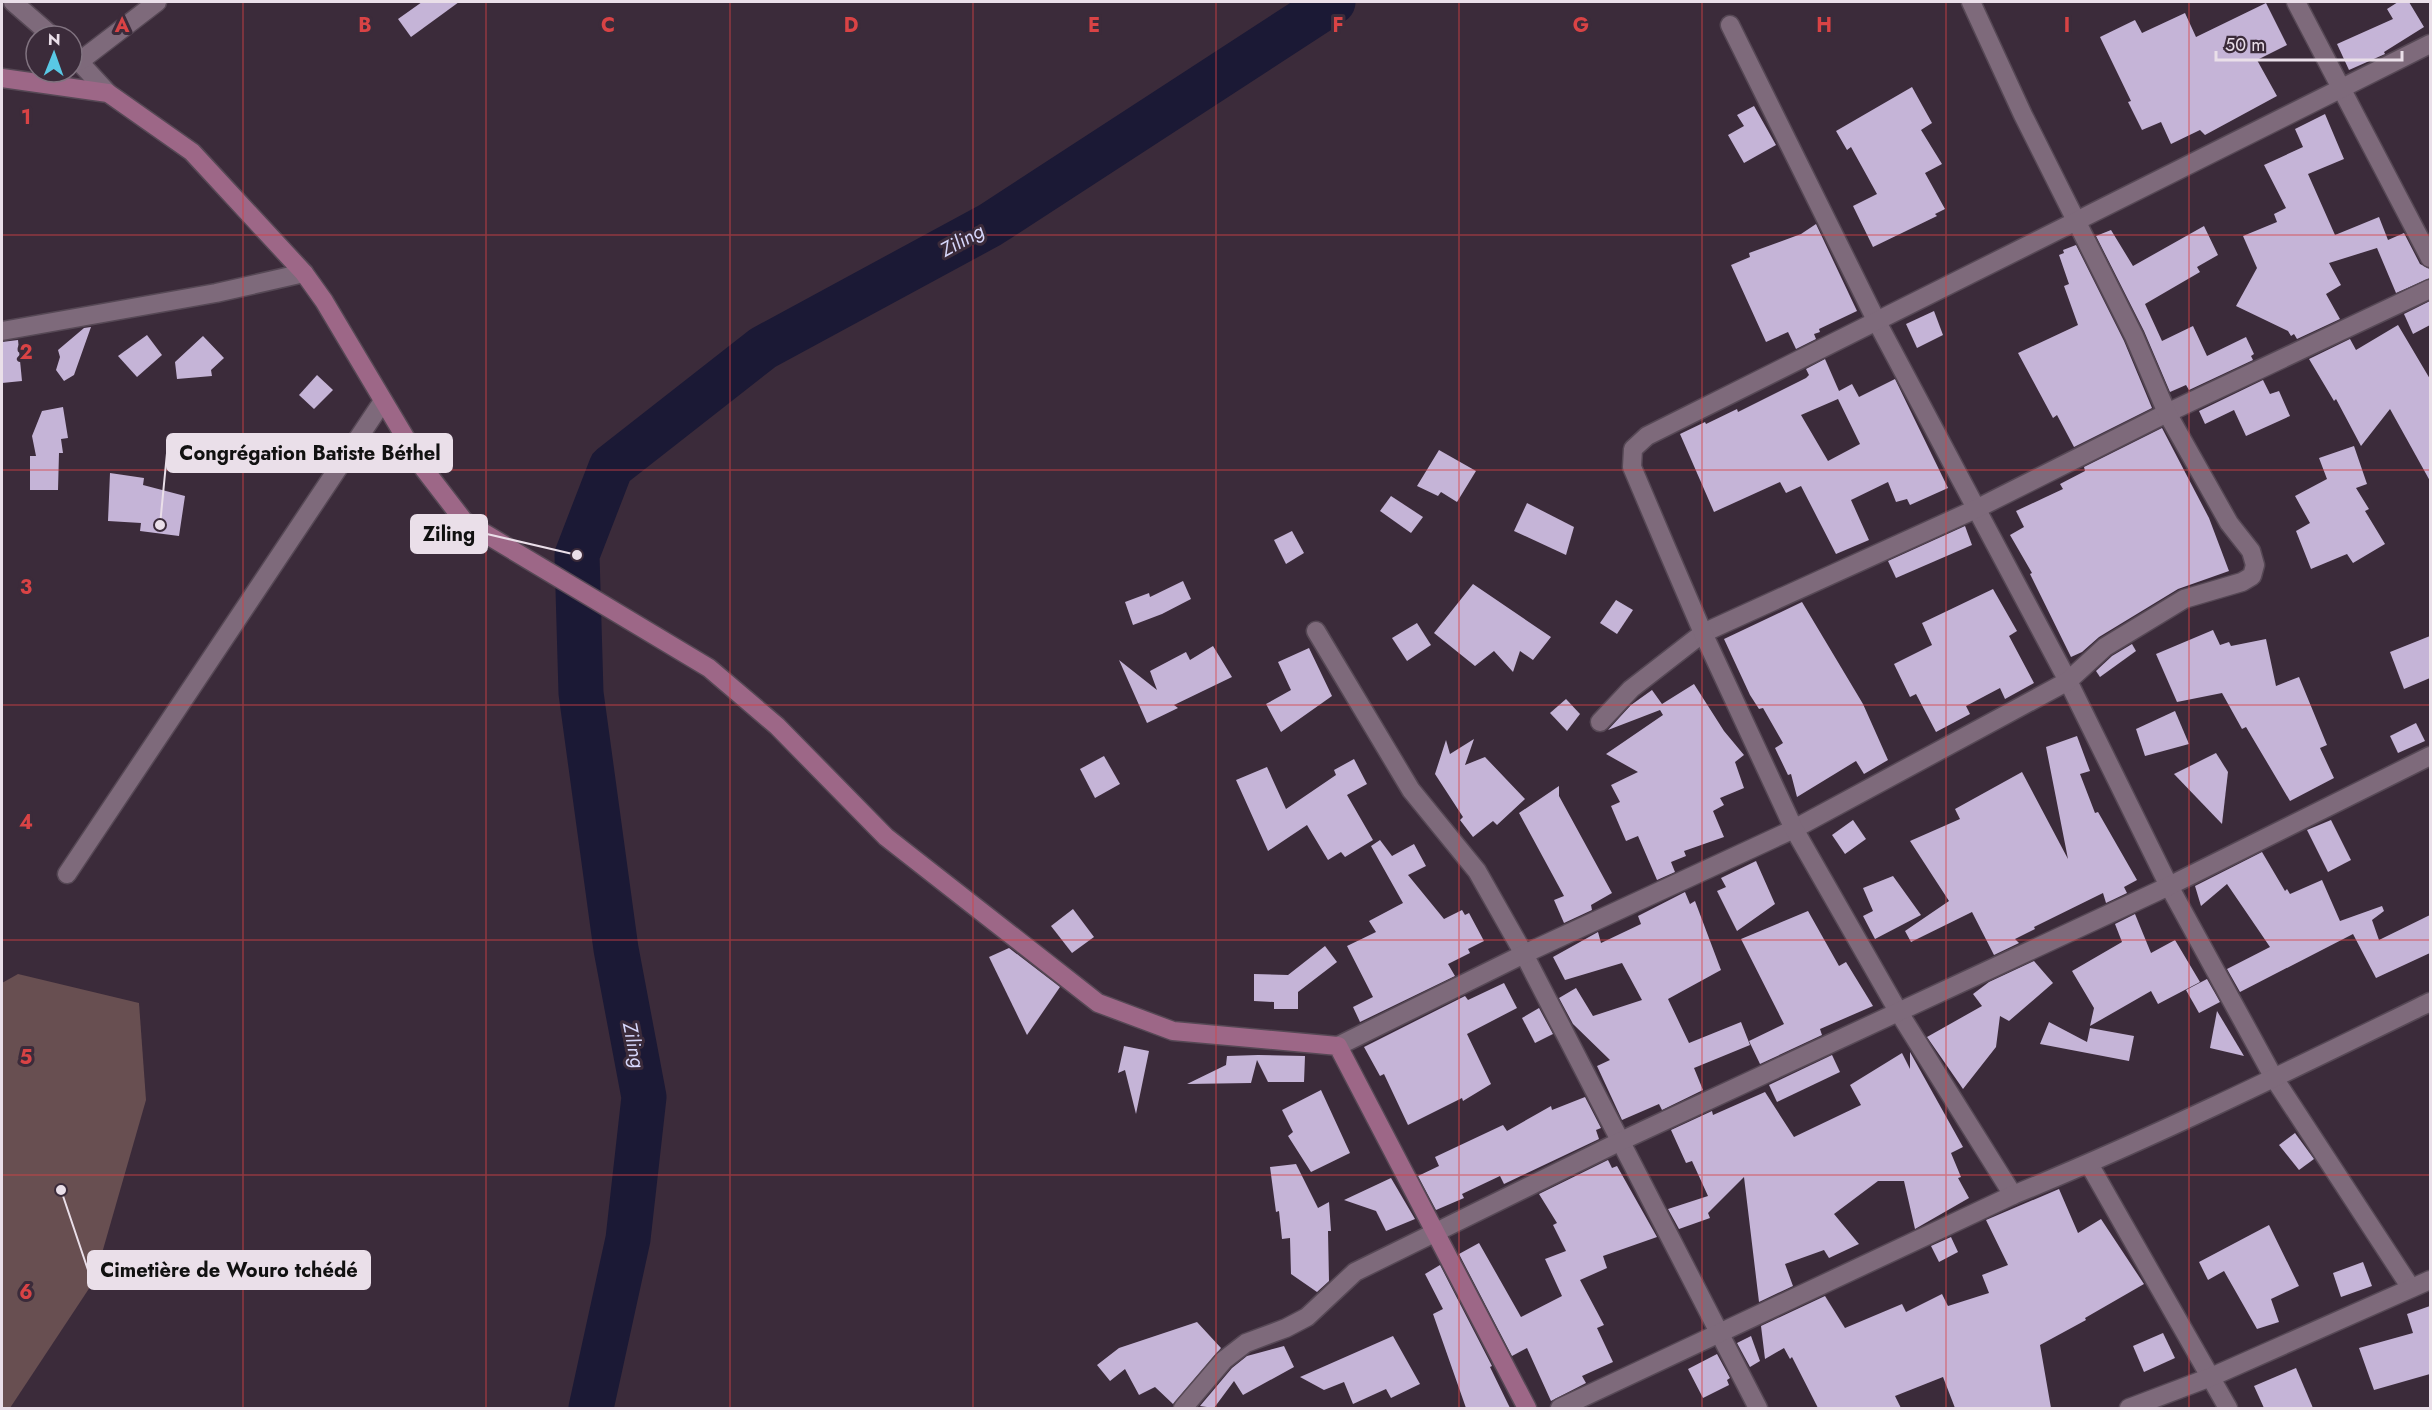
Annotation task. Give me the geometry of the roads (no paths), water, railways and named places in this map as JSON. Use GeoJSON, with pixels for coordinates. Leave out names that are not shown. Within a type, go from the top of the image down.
{"type":"FeatureCollection","features":[{"type":"Feature","properties":{"kind":"main road"},"geometry":{"type":"LineString","coordinates":[[2,78],[108,93],[192,152],[304,273],[324,301],[424,469],[464,521],[710,668],[777,726],[886,837],[1098,1003],[1173,1030],[1338,1046],[1527,1408]]}},
{"type":"Feature","properties":{"kind":"street"},"geometry":{"type":"LineString","coordinates":[[13,2],[38,24]]}},
{"type":"Feature","properties":{"kind":"street"},"geometry":{"type":"LineString","coordinates":[[84,52],[157,2]]}},
{"type":"Feature","properties":{"kind":"street"},"geometry":{"type":"LineString","coordinates":[[1338,1046],[1524,954],[1794,829],[2068,681],[2104,647],[2184,599],[2242,582],[2252,576],[2255,565],[2251,551],[2229,523],[2167,413],[2133,336],[2076,223],[1971,2]]}},
{"type":"Feature","properties":{"kind":"street"},"geometry":{"type":"LineString","coordinates":[[2296,2],[2430,258]]}},
{"type":"Feature","properties":{"kind":"street"},"geometry":{"type":"LineString","coordinates":[[1730,25],[1877,322],[1978,508],[2068,681],[2169,886],[2274,1078],[2411,1288]]}},
{"type":"Feature","properties":{"kind":"street"},"geometry":{"type":"LineString","coordinates":[[2013,1195],[1898,1011],[1794,829],[1703,633],[1632,467],[1633,449],[1647,436],[2076,223],[2340,87],[2430,44]]}},
{"type":"Feature","properties":{"kind":"street"},"geometry":{"type":"LineString","coordinates":[[84,66],[108,93]]}},
{"type":"Feature","properties":{"kind":"street"},"geometry":{"type":"LineString","coordinates":[[2,331],[216,293],[304,273]]}},
{"type":"Feature","properties":{"kind":"street"},"geometry":{"type":"LineString","coordinates":[[1600,722],[1631,689],[1703,633],[1978,508],[2167,413],[2430,289]]}},
{"type":"Feature","properties":{"kind":"street"},"geometry":{"type":"LineString","coordinates":[[67,874],[383,400]]}},
{"type":"Feature","properties":{"kind":"street"},"geometry":{"type":"LineString","coordinates":[[1316,631],[1411,790],[1477,871],[1524,954],[1758,1408]]}},
{"type":"Feature","properties":{"kind":"street"},"geometry":{"type":"LineString","coordinates":[[1183,1408],[1224,1360],[1246,1343],[1286,1329],[1306,1317],[1355,1272],[1621,1141],[2169,886],[2430,756]]}},
{"type":"Feature","properties":{"kind":"street"},"geometry":{"type":"LineString","coordinates":[[1560,1408],[2013,1195],[2089,1164],[2274,1078],[2430,1002]]}},
{"type":"Feature","properties":{"kind":"street"},"geometry":{"type":"LineString","coordinates":[[2089,1164],[2228,1408]]}},
{"type":"Feature","properties":{"kind":"street"},"geometry":{"type":"LineString","coordinates":[[2129,1408],[2211,1377],[2430,1280]]}},
{"type":"Feature","properties":{"kind":"waterway","name":"Ziling"},"geometry":{"type":"LineString","coordinates":[[591,1408],[628,1239],[644,1097],[616,949],[581,693],[577,555],[611,467],[763,348],[990,225],[1333,2]]}},
{"type":"Feature","properties":{"kind":"place","name":"Congrégation Batiste Béthel"},"geometry":{"type":"Point","coordinates":[160,525]}},
{"type":"Feature","properties":{"kind":"place","name":"Ziling"},"geometry":{"type":"Point","coordinates":[577,555]}},
{"type":"Feature","properties":{"kind":"place","name":"Cimetière de Wouro tchédé"},"geometry":{"type":"Point","coordinates":[61,1190]}}]}
